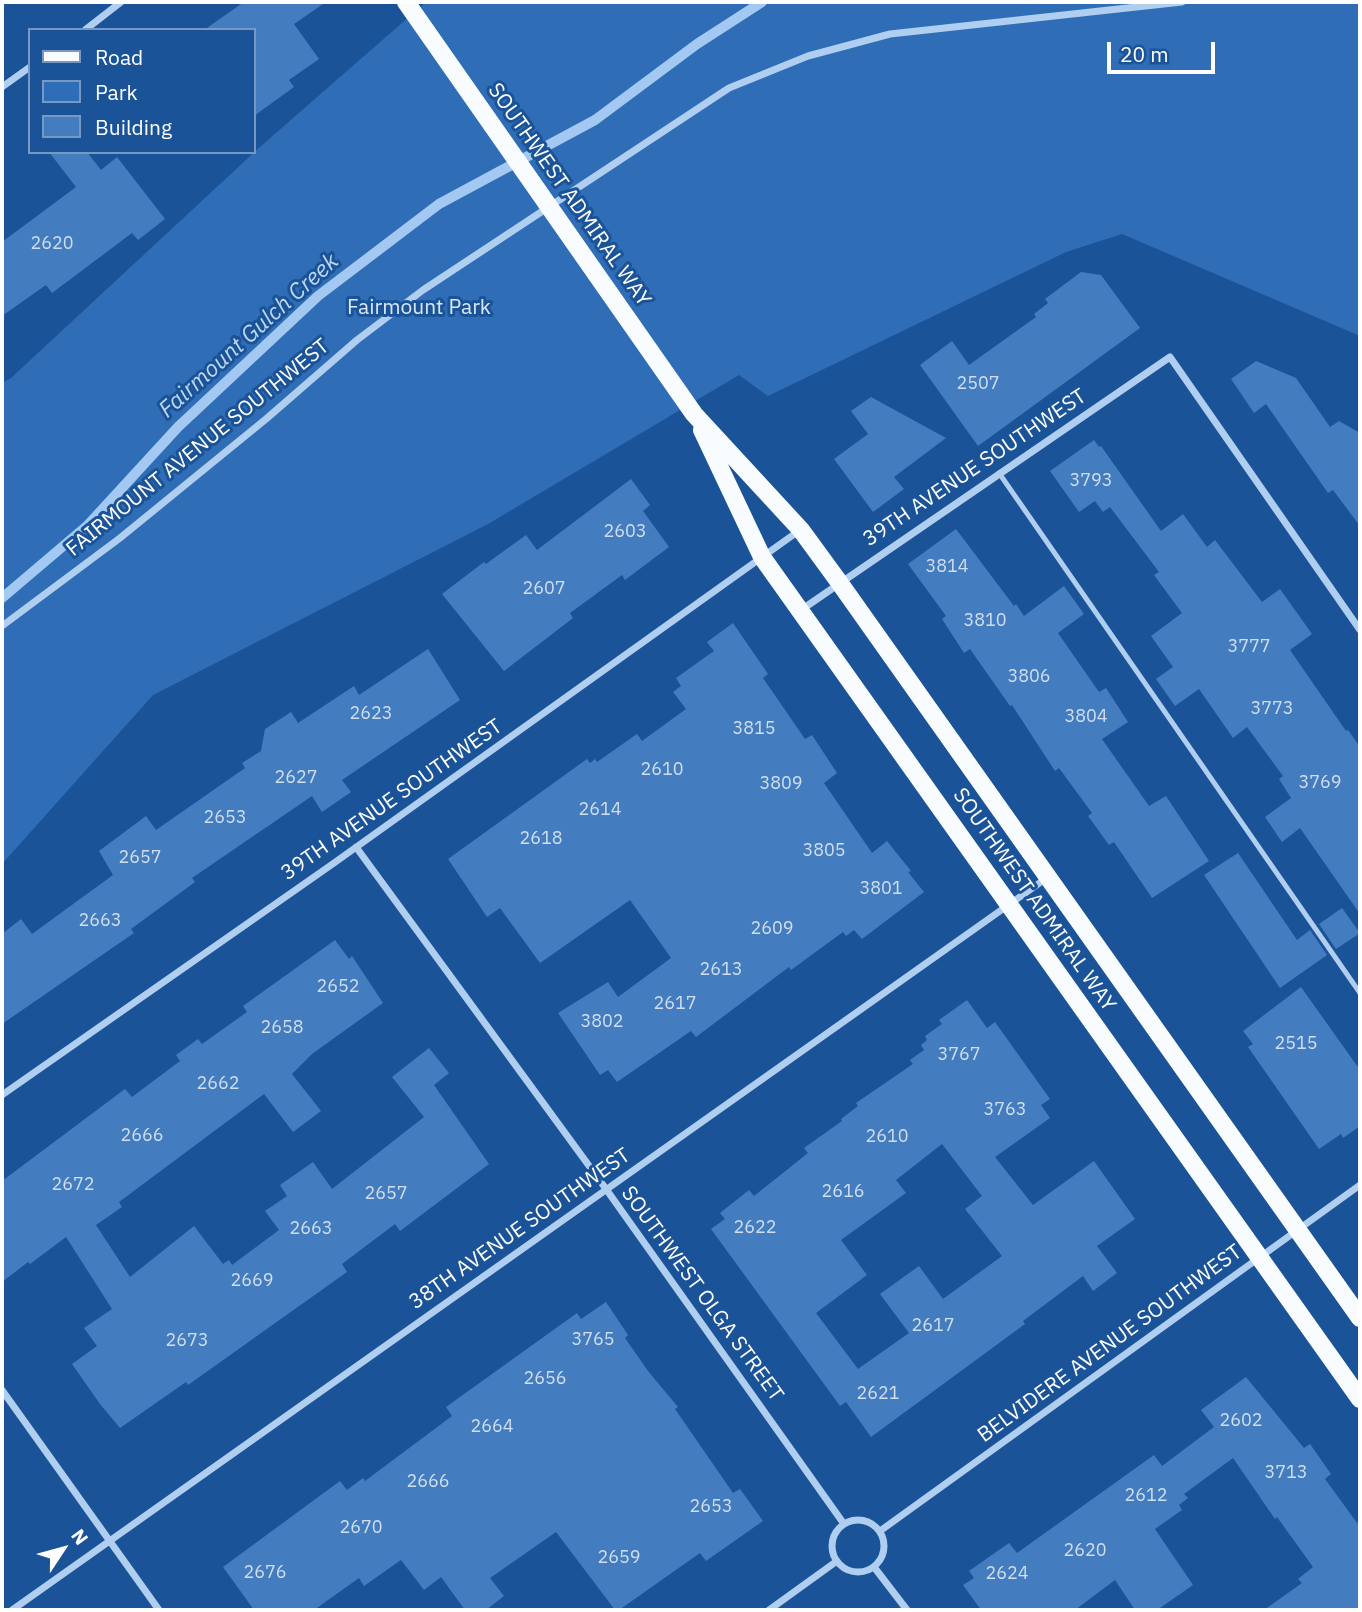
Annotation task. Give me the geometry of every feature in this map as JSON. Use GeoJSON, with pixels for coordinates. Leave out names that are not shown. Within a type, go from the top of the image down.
{"type":"FeatureCollection","features":[{"type":"Feature","properties":{"kind":"main road","name":"SOUTHWEST ADMIRAL WAY"},"geometry":{"type":"LineString","coordinates":[[405,2],[694,414],[801,530],[839,582],[1360,1318]]}},
{"type":"Feature","properties":{"kind":"main road","name":"SOUTHWEST ADMIRAL WAY"},"geometry":{"type":"LineString","coordinates":[[694,414],[762,557],[1360,1399]]}},
{"type":"Feature","properties":{"kind":"street"},"geometry":{"type":"LineString","coordinates":[[88,28],[121,2]]}},
{"type":"Feature","properties":{"kind":"street","name":"FAIRMOUNT AVENUE SOUTHWEST"},"geometry":{"type":"LineString","coordinates":[[2,626],[120,538],[266,419],[357,340],[423,290],[729,88],[808,55],[890,34],[1182,2]]}},
{"type":"Feature","properties":{"kind":"street"},"geometry":{"type":"LineString","coordinates":[[2,87],[28,69]]}},
{"type":"Feature","properties":{"kind":"street","name":"39TH AVENUE SOUTHWEST"},"geometry":{"type":"LineString","coordinates":[[800,610],[1170,357],[1360,630]]}},
{"type":"Feature","properties":{"kind":"street","name":"39TH AVENUE SOUTHWEST"},"geometry":{"type":"LineString","coordinates":[[2,1095],[801,530]]}},
{"type":"Feature","properties":{"kind":"street","name":"SOUTHWEST OLGA STREET"},"geometry":{"type":"LineString","coordinates":[[356,847],[606,1189],[844,1524]]}},
{"type":"Feature","properties":{"kind":"street","name":"38TH AVENUE SOUTHWEST"},"geometry":{"type":"LineString","coordinates":[[12,1610],[1049,877]]}},
{"type":"Feature","properties":{"kind":"street","name":"BELVIDERE AVENUE SOUTHWEST"},"geometry":{"type":"LineString","coordinates":[[880,1531],[1360,1185]]}},
{"type":"Feature","properties":{"kind":"street"},"geometry":{"type":"LineString","coordinates":[[2,1390],[159,1610]]}},
{"type":"Feature","properties":{"kind":"street"},"geometry":{"type":"LineString","coordinates":[[863,1520],[880,1531],[884,1551],[874,1567],[852,1572],[837,1561],[832,1541],[835,1533],[844,1524],[863,1520]]}},
{"type":"Feature","properties":{"kind":"street"},"geometry":{"type":"LineString","coordinates":[[769,1610],[837,1561]]}},
{"type":"Feature","properties":{"kind":"street"},"geometry":{"type":"LineString","coordinates":[[874,1567],[906,1610]]}},
{"type":"Feature","properties":{"kind":"lane"},"geometry":{"type":"LineString","coordinates":[[999,472],[1360,993]]}},
{"type":"Feature","properties":{"kind":"green space","name":"Fairmount Park"},"geometry":{"type":"Polygon","coordinates":[[[426,2],[1360,2],[1360,336],[1122,234],[1066,252],[768,396],[739,375],[488,524],[153,695],[2,864],[2,383],[11,378],[252,154],[256,154],[261,146],[426,2]]]}},
{"type":"Feature","properties":{"kind":"building"},"geometry":{"type":"Polygon","coordinates":[[[244,2],[326,2],[294,24],[319,59],[289,80],[294,87],[256,115],[256,28],[207,28],[244,2]]]}},
{"type":"Feature","properties":{"kind":"building"},"geometry":{"type":"Polygon","coordinates":[[[51,154],[89,154],[101,170],[117,157],[165,219],[138,240],[132,233],[52,293],[46,285],[2,316],[2,242],[76,187],[51,154]]]}},
{"type":"Feature","properties":{"kind":"building"},"geometry":{"type":"Polygon","coordinates":[[[1081,272],[1101,275],[1140,328],[978,446],[920,365],[952,341],[969,365],[1036,317],[1034,314],[1048,303],[1045,299],[1081,272]]]}},
{"type":"Feature","properties":{"kind":"building"},"geometry":{"type":"Polygon","coordinates":[[[1256,361],[1296,378],[1330,427],[1339,421],[1360,433],[1360,526],[1333,490],[1328,493],[1266,404],[1254,413],[1231,379],[1256,361]]]}},
{"type":"Feature","properties":{"kind":"building"},"geometry":{"type":"Polygon","coordinates":[[[871,397],[946,438],[894,477],[904,489],[873,512],[834,459],[868,434],[851,411],[871,397]]]}},
{"type":"Feature","properties":{"kind":"building"},"geometry":{"type":"Polygon","coordinates":[[[1094,440],[1161,531],[1183,514],[1207,547],[1215,540],[1262,602],[1280,589],[1312,634],[1290,650],[1360,747],[1360,914],[1300,828],[1282,842],[1265,817],[1291,798],[1279,779],[1283,776],[1247,727],[1233,738],[1199,689],[1175,706],[1156,679],[1173,667],[1151,636],[1182,613],[1154,575],[1159,572],[1110,507],[1103,512],[1095,501],[1079,512],[1050,471],[1094,440]]]}},
{"type":"Feature","properties":{"kind":"building"},"geometry":{"type":"Polygon","coordinates":[[[631,479],[650,505],[643,511],[669,547],[625,580],[622,575],[570,613],[573,618],[504,671],[442,594],[526,535],[537,550],[631,479]]]}},
{"type":"Feature","properties":{"kind":"building"},"geometry":{"type":"Polygon","coordinates":[[[956,529],[1024,616],[1064,586],[1084,614],[1058,633],[1099,692],[1106,688],[1128,722],[1102,739],[1149,806],[1166,796],[1209,861],[1152,898],[1114,842],[1109,845],[1088,816],[1092,813],[1059,768],[1055,771],[1012,705],[1010,706],[970,649],[964,653],[942,619],[946,616],[908,564],[956,529]]]}},
{"type":"Feature","properties":{"kind":"building"},"geometry":{"type":"Polygon","coordinates":[[[733,623],[768,674],[763,678],[805,739],[812,735],[837,773],[824,783],[872,853],[887,841],[924,892],[862,939],[854,930],[846,936],[843,932],[791,970],[789,967],[696,1037],[691,1031],[617,1082],[608,1070],[600,1075],[558,1013],[608,982],[618,997],[671,958],[630,900],[540,963],[500,908],[487,917],[448,859],[587,759],[590,763],[595,759],[597,762],[637,734],[642,741],[686,709],[673,692],[681,686],[676,678],[714,651],[707,642],[733,623]]]}},
{"type":"Feature","properties":{"kind":"building"},"geometry":{"type":"Polygon","coordinates":[[[428,649],[460,700],[342,780],[351,792],[322,812],[312,796],[192,878],[195,882],[131,929],[134,933],[2,1024],[2,934],[21,919],[32,934],[113,875],[99,851],[146,816],[156,830],[245,768],[242,763],[261,751],[265,729],[291,712],[298,723],[354,686],[359,695],[428,649]]]}},
{"type":"Feature","properties":{"kind":"building"},"geometry":{"type":"Polygon","coordinates":[[[1238,853],[1297,940],[1310,930],[1327,955],[1280,988],[1204,875],[1238,853]]]}},
{"type":"Feature","properties":{"kind":"building"},"geometry":{"type":"Polygon","coordinates":[[[1342,908],[1360,933],[1336,949],[1319,924],[1342,908]]]}},
{"type":"Feature","properties":{"kind":"building"},"geometry":{"type":"Polygon","coordinates":[[[335,940],[349,959],[352,956],[383,1003],[312,1054],[292,1074],[321,1111],[293,1132],[264,1094],[119,1202],[122,1207],[96,1225],[130,1277],[194,1226],[223,1264],[229,1260],[232,1265],[279,1230],[265,1211],[287,1196],[280,1185],[313,1162],[332,1189],[424,1117],[392,1077],[429,1048],[449,1073],[434,1085],[489,1164],[400,1231],[395,1224],[342,1264],[347,1272],[188,1385],[186,1382],[120,1428],[72,1364],[97,1346],[84,1328],[112,1309],[66,1237],[2,1282],[2,1181],[125,1089],[132,1097],[180,1061],[176,1055],[198,1039],[202,1044],[247,1012],[243,1006],[335,940]]]}},
{"type":"Feature","properties":{"kind":"building"},"geometry":{"type":"Polygon","coordinates":[[[1301,987],[1360,1070],[1360,1126],[1343,1138],[1341,1134],[1319,1149],[1248,1047],[1253,1044],[1243,1031],[1301,987]]]}},
{"type":"Feature","properties":{"kind":"building"},"geometry":{"type":"Polygon","coordinates":[[[967,1000],[987,1028],[995,1022],[1050,1099],[1041,1105],[1050,1118],[995,1157],[1033,1205],[1094,1161],[1135,1219],[1097,1246],[1117,1273],[1093,1291],[1083,1276],[1023,1321],[1025,1324],[871,1437],[846,1402],[840,1406],[711,1229],[725,1219],[720,1213],[749,1190],[754,1196],[808,1153],[804,1148],[842,1121],[841,1119],[858,1106],[856,1103],[913,1064],[910,1060],[924,1050],[921,1045],[927,1040],[925,1036],[942,1024],[939,1020],[967,1000]],[[942,1144],[896,1180],[906,1193],[841,1240],[867,1275],[816,1313],[858,1369],[909,1333],[880,1294],[919,1266],[943,1299],[1002,1256],[965,1209],[982,1196],[942,1144]]]}},
{"type":"Feature","properties":{"kind":"building"},"geometry":{"type":"Polygon","coordinates":[[[606,1302],[628,1335],[625,1338],[678,1407],[675,1409],[733,1493],[740,1489],[763,1521],[706,1561],[700,1553],[619,1610],[615,1610],[556,1532],[490,1578],[504,1596],[486,1610],[465,1610],[441,1577],[424,1590],[401,1560],[364,1586],[359,1578],[314,1610],[254,1610],[223,1567],[340,1481],[347,1490],[363,1478],[365,1481],[452,1416],[446,1407],[577,1313],[581,1319],[606,1302]]]}},
{"type":"Feature","properties":{"kind":"building"},"geometry":{"type":"Polygon","coordinates":[[[1246,1377],[1304,1448],[1310,1444],[1331,1474],[1325,1479],[1360,1527],[1360,1610],[1264,1610],[1302,1583],[1298,1579],[1313,1567],[1277,1517],[1275,1519],[1233,1458],[1184,1494],[1188,1498],[1179,1505],[1182,1510],[1155,1529],[1193,1585],[1157,1610],[1135,1610],[1115,1580],[1075,1610],[981,1610],[963,1585],[974,1578],[969,1571],[1009,1543],[1017,1553],[1154,1455],[1162,1466],[1214,1427],[1201,1410],[1246,1377]]]}},
{"type":"Feature","properties":{"kind":"waterway","name":"Fairmount Gulch Creek"},"geometry":{"type":"LineString","coordinates":[[2,598],[88,525],[178,427],[318,296],[439,204],[595,120],[697,44],[762,2]]}}]}
